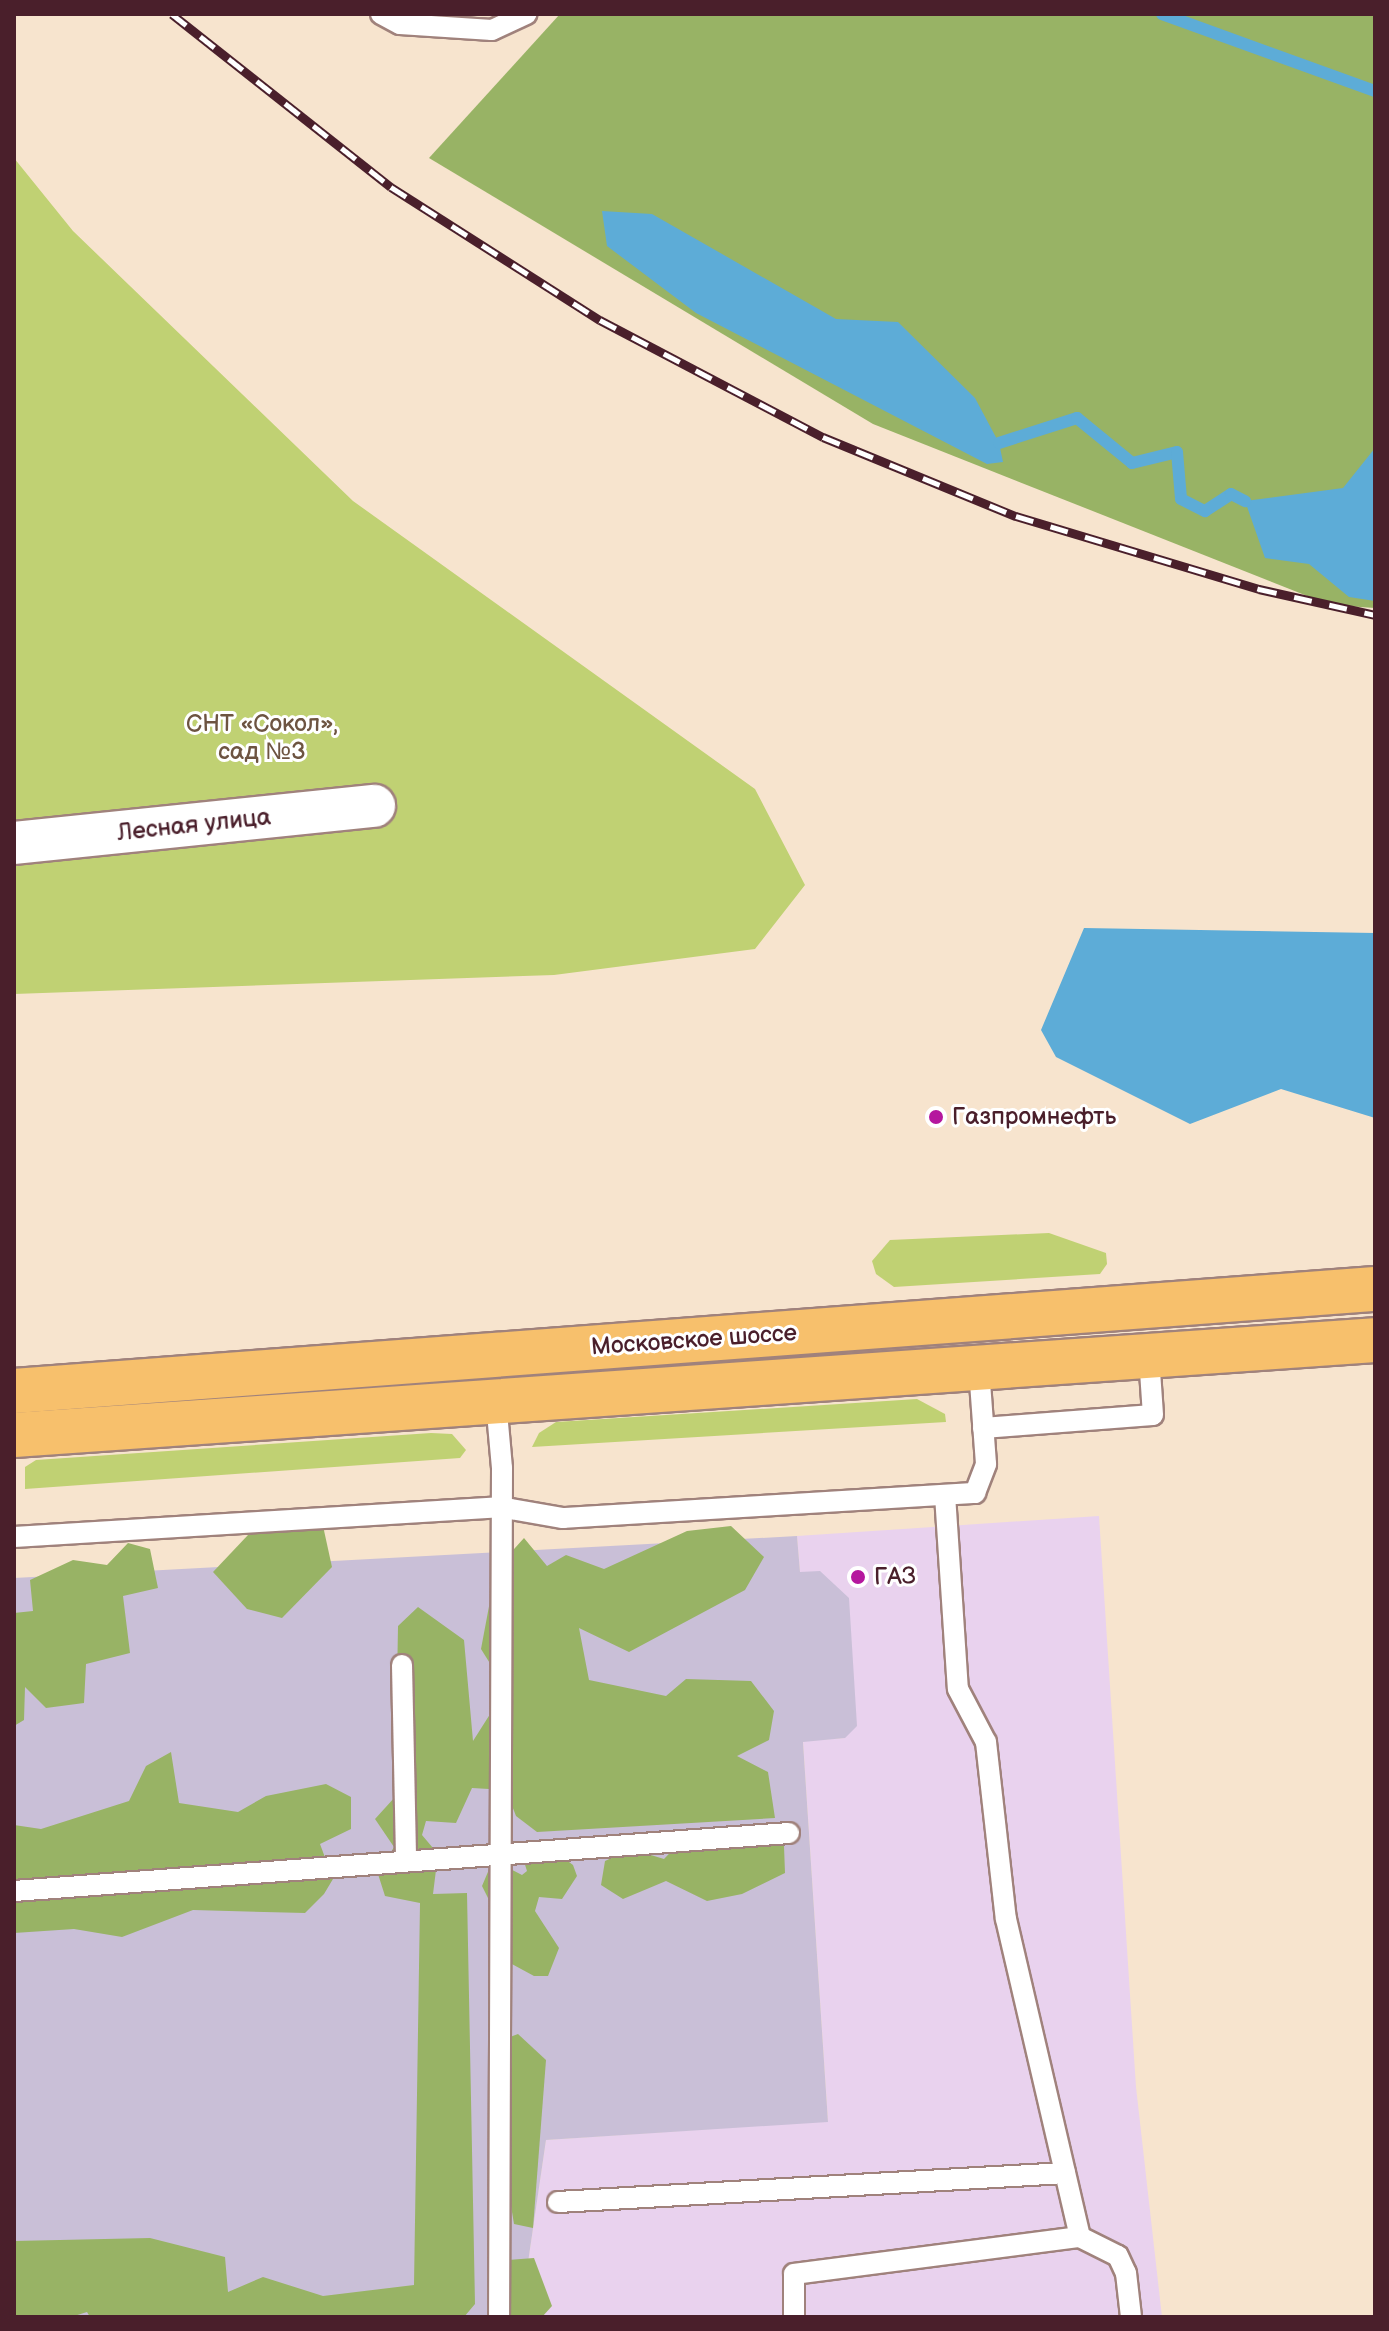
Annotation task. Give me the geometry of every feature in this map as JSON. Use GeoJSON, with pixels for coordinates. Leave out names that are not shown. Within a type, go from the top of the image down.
{"type":"FeatureCollection","features":[{"type":"Feature","properties":{"kind":"main road","name":"Московское шоссе"},"geometry":{"type":"LineString","coordinates":[[14,1391],[1375,1289]]}},
{"type":"Feature","properties":{"kind":"main road","name":"Московское шоссе"},"geometry":{"type":"LineString","coordinates":[[14,1435],[1375,1340]]}},
{"type":"Feature","properties":{"kind":"street","name":"Лесная улица"},"geometry":{"type":"LineString","coordinates":[[16,831],[374,806]]}},
{"type":"Feature","properties":{"kind":"lane"},"geometry":{"type":"LineString","coordinates":[[381,14],[400,24],[492,30],[526,14]]}},
{"type":"Feature","properties":{"kind":"lane"},"geometry":{"type":"LineString","coordinates":[[983,1428],[1153,1415],[1149,1356]]}},
{"type":"Feature","properties":{"kind":"lane"},"geometry":{"type":"LineString","coordinates":[[14,1537],[499,1507],[563,1518],[975,1493],[986,1464],[979,1368]]}},
{"type":"Feature","properties":{"kind":"lane"},"geometry":{"type":"LineString","coordinates":[[496,1401],[502,1468],[499,1507],[499,2317]]}},
{"type":"Feature","properties":{"kind":"lane"},"geometry":{"type":"LineString","coordinates":[[945,1495],[958,1689],[986,1742],[1006,1919],[1080,2237]]}},
{"type":"Feature","properties":{"kind":"lane"},"geometry":{"type":"LineString","coordinates":[[402,1665],[406,1861]]}},
{"type":"Feature","properties":{"kind":"lane"},"geometry":{"type":"LineString","coordinates":[[14,1891],[789,1833]]}},
{"type":"Feature","properties":{"kind":"lane"},"geometry":{"type":"LineString","coordinates":[[558,2202],[1065,2173]]}},
{"type":"Feature","properties":{"kind":"lane"},"geometry":{"type":"LineString","coordinates":[[794,2317],[794,2274],[1080,2237],[1118,2256],[1126,2273],[1131,2317]]}},
{"type":"Feature","properties":{"kind":"shaded area"},"geometry":{"type":"Polygon","coordinates":[[[1099,1516],[1136,2087],[1162,2317],[520,2317],[546,2140],[828,2121],[803,1741],[845,1738],[800,1572],[797,1536],[1099,1516]]]}},
{"type":"Feature","properties":{"kind":"shaded area"},"geometry":{"type":"Polygon","coordinates":[[[797,1536],[800,1572],[820,1571],[849,1598],[857,1726],[845,1738],[803,1742],[828,2122],[546,2140],[520,2317],[14,2317],[14,1578],[797,1536]]]}},
{"type":"Feature","properties":{"kind":"green space"},"geometry":{"type":"Polygon","coordinates":[[[560,14],[1375,14],[1375,608],[1330,605],[873,424],[429,158],[560,14]]]}},
{"type":"Feature","properties":{"kind":"green space","name":"СНТ «Сокол», сад №3"},"geometry":{"type":"Polygon","coordinates":[[[14,158],[73,231],[353,501],[755,789],[805,885],[755,949],[554,975],[14,994],[14,158]]]}},
{"type":"Feature","properties":{"kind":"green space"},"geometry":{"type":"Polygon","coordinates":[[[1049,1233],[1106,1253],[1107,1264],[1100,1274],[894,1287],[876,1274],[872,1261],[890,1240],[1049,1233]]]}},
{"type":"Feature","properties":{"kind":"green space"},"geometry":{"type":"Polygon","coordinates":[[[917,1399],[945,1414],[946,1422],[532,1447],[539,1433],[556,1422],[917,1399]]]}},
{"type":"Feature","properties":{"kind":"green space"},"geometry":{"type":"Polygon","coordinates":[[[452,1434],[466,1450],[460,1458],[25,1489],[25,1467],[36,1460],[452,1434]]]}},
{"type":"Feature","properties":{"kind":"green space"},"geometry":{"type":"Polygon","coordinates":[[[286,1522],[323,1526],[332,1567],[282,1618],[247,1609],[213,1572],[248,1535],[286,1522]]]}},
{"type":"Feature","properties":{"kind":"green space"},"geometry":{"type":"Polygon","coordinates":[[[731,1526],[764,1557],[745,1590],[629,1652],[579,1628],[589,1680],[666,1696],[686,1679],[751,1681],[774,1711],[769,1740],[737,1756],[768,1772],[775,1818],[537,1832],[516,1816],[506,1790],[472,1788],[456,1823],[426,1821],[422,1835],[438,1854],[433,1894],[467,1893],[475,2304],[464,2317],[90,2317],[87,2312],[71,2317],[14,2317],[14,2241],[150,2238],[225,2257],[228,2292],[263,2277],[323,2296],[414,2285],[420,1903],[385,1896],[378,1874],[394,1847],[375,1819],[395,1797],[398,1626],[418,1607],[464,1640],[473,1741],[506,1689],[481,1649],[496,1569],[524,1538],[547,1566],[566,1555],[604,1569],[687,1531],[731,1526]]]}},
{"type":"Feature","properties":{"kind":"green space"},"geometry":{"type":"Polygon","coordinates":[[[128,1543],[150,1549],[158,1588],[123,1596],[130,1653],[86,1664],[84,1703],[46,1708],[25,1687],[24,1720],[14,1726],[14,1613],[33,1611],[30,1580],[73,1560],[107,1565],[128,1543]]]}},
{"type":"Feature","properties":{"kind":"green space"},"geometry":{"type":"Polygon","coordinates":[[[171,1752],[179,1803],[238,1812],[266,1796],[326,1784],[351,1797],[351,1829],[320,1844],[333,1879],[324,1894],[305,1913],[193,1910],[122,1937],[74,1929],[14,1933],[14,1825],[41,1829],[129,1801],[146,1766],[171,1752]]]}},
{"type":"Feature","properties":{"kind":"green space"},"geometry":{"type":"Polygon","coordinates":[[[762,1825],[784,1846],[785,1873],[742,1894],[707,1901],[666,1881],[623,1899],[601,1885],[605,1861],[631,1849],[664,1859],[693,1829],[762,1825]]]}},
{"type":"Feature","properties":{"kind":"green space"},"geometry":{"type":"Polygon","coordinates":[[[541,1841],[573,1865],[577,1876],[562,1899],[539,1897],[535,1911],[559,1948],[548,1976],[534,1976],[510,1963],[509,1940],[482,1886],[493,1860],[522,1875],[527,1871],[520,1849],[541,1841]]]}},
{"type":"Feature","properties":{"kind":"green space"},"geometry":{"type":"Polygon","coordinates":[[[518,2034],[546,2060],[533,2228],[514,2224],[503,2157],[505,2039],[518,2034]]]}},
{"type":"Feature","properties":{"kind":"green space"},"geometry":{"type":"Polygon","coordinates":[[[534,2258],[552,2306],[542,2317],[509,2317],[492,2281],[508,2260],[534,2258]]]}},
{"type":"Feature","properties":{"kind":"water"},"geometry":{"type":"Polygon","coordinates":[[[602,211],[652,214],[836,319],[898,322],[975,398],[999,443],[1003,462],[987,464],[696,313],[607,246],[602,211]]]}},
{"type":"Feature","properties":{"kind":"water"},"geometry":{"type":"Polygon","coordinates":[[[1375,448],[1375,601],[1349,597],[1309,564],[1265,558],[1245,501],[1343,488],[1375,448]]]}},
{"type":"Feature","properties":{"kind":"water"},"geometry":{"type":"Polygon","coordinates":[[[1084,928],[1375,933],[1375,1118],[1281,1089],[1190,1124],[1056,1057],[1041,1030],[1084,928]]]}},
{"type":"Feature","properties":{"kind":"waterway"},"geometry":{"type":"LineString","coordinates":[[1162,14],[1375,91]]}},
{"type":"Feature","properties":{"kind":"waterway"},"geometry":{"type":"LineString","coordinates":[[999,443],[1077,418],[1132,463],[1177,452],[1181,499],[1205,511],[1231,494],[1245,501]]}},
{"type":"Feature","properties":{"kind":"railway"},"geometry":{"type":"LineString","coordinates":[[172,14],[391,187],[600,320],[823,437],[1016,516],[1259,589],[1375,615]]}},
{"type":"Feature","properties":{"kind":"place","name":"Газпромнефть"},"geometry":{"type":"Point","coordinates":[936,1117]}},
{"type":"Feature","properties":{"kind":"place","name":"ГАЗ"},"geometry":{"type":"Point","coordinates":[858,1577]}}]}
